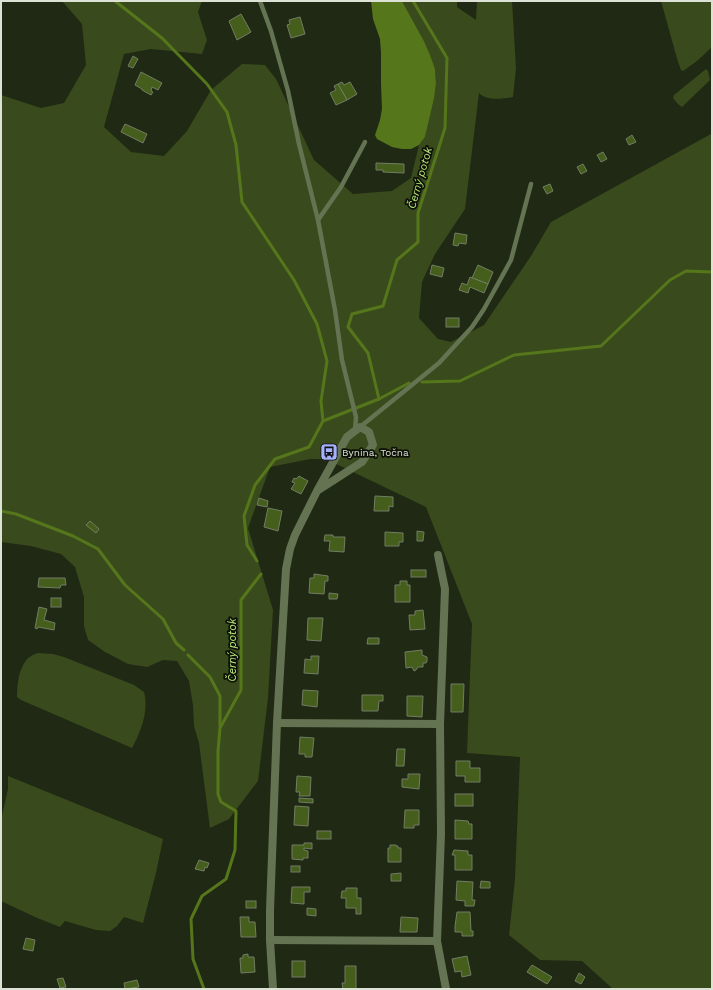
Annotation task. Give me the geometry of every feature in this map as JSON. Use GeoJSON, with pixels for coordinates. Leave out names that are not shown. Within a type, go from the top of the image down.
{"type":"FeatureCollection","features":[{"type":"Feature","properties":{"kind":"street"},"geometry":{"type":"LineString","coordinates":[[273,989],[270,940],[277,723],[286,569],[290,549],[295,535],[317,491],[348,437],[357,429],[369,432],[373,445],[362,462],[317,491]]}},
{"type":"Feature","properties":{"kind":"street"},"geometry":{"type":"LineString","coordinates":[[438,554],[445,590],[440,724],[441,834],[437,941],[446,989]]}},
{"type":"Feature","properties":{"kind":"street"},"geometry":{"type":"LineString","coordinates":[[277,723],[440,724]]}},
{"type":"Feature","properties":{"kind":"street"},"geometry":{"type":"LineString","coordinates":[[270,940],[437,941]]}},
{"type":"Feature","properties":{"kind":"lane"},"geometry":{"type":"LineString","coordinates":[[260,1],[271,31],[288,91],[299,144],[318,220],[335,310],[342,360],[356,413],[357,429]]}},
{"type":"Feature","properties":{"kind":"lane"},"geometry":{"type":"LineString","coordinates":[[318,220],[342,186],[364,142]]}},
{"type":"Feature","properties":{"kind":"lane"},"geometry":{"type":"LineString","coordinates":[[357,429],[439,363],[472,327],[484,309],[511,260],[531,184]]}},
{"type":"Feature","properties":{"kind":"shaded area"},"geometry":{"type":"Polygon","coordinates":[[[62,1],[202,1],[198,12],[207,40],[202,54],[151,49],[124,54],[104,127],[131,152],[164,156],[187,131],[211,90],[242,64],[265,65],[276,79],[314,160],[353,194],[392,191],[411,178],[419,145],[425,137],[436,83],[435,69],[424,41],[402,1],[457,1],[457,7],[476,20],[477,1],[512,1],[516,68],[513,97],[500,99],[490,98],[482,96],[479,93],[465,209],[435,254],[422,282],[419,318],[438,339],[451,342],[484,325],[531,256],[551,222],[711,134],[712,135],[712,989],[613,989],[582,961],[540,960],[509,935],[515,879],[520,757],[467,753],[472,624],[426,507],[326,459],[310,459],[270,467],[248,528],[273,610],[268,698],[258,781],[229,819],[210,828],[199,743],[194,726],[193,705],[189,681],[177,661],[163,660],[147,667],[128,664],[105,652],[88,640],[84,626],[84,597],[75,567],[61,554],[31,546],[1,542],[1,95],[41,108],[64,103],[86,65],[82,24],[62,1]]]}},
{"type":"Feature","properties":{"kind":"shaded area"},"geometry":{"type":"Polygon","coordinates":[[[371,1],[402,1],[424,41],[435,69],[436,83],[434,98],[425,137],[419,145],[411,149],[392,147],[377,139],[375,135],[382,109],[381,53],[380,39],[373,19],[371,1]]]}},
{"type":"Feature","properties":{"kind":"shaded area"},"geometry":{"type":"Polygon","coordinates":[[[661,1],[712,1],[712,47],[697,61],[683,71],[681,70],[678,62],[661,1]]]}},
{"type":"Feature","properties":{"kind":"shaded area"},"geometry":{"type":"Polygon","coordinates":[[[706,69],[710,80],[682,107],[673,98],[674,95],[706,69]]]}},
{"type":"Feature","properties":{"kind":"shaded area"},"geometry":{"type":"Polygon","coordinates":[[[38,653],[53,654],[64,657],[134,685],[144,692],[146,706],[145,714],[132,748],[17,697],[19,677],[23,664],[32,655],[38,653]]]}},
{"type":"Feature","properties":{"kind":"shaded area"},"geometry":{"type":"Polygon","coordinates":[[[8,776],[163,839],[143,923],[124,917],[117,926],[110,931],[96,930],[65,921],[60,927],[1,901],[1,820],[8,789],[8,776]]]}},
{"type":"Feature","properties":{"kind":"building"},"geometry":{"type":"Polygon","coordinates":[[[241,14],[251,32],[237,40],[229,21],[241,14]]]}},
{"type":"Feature","properties":{"kind":"building"},"geometry":{"type":"Polygon","coordinates":[[[300,17],[305,34],[291,38],[287,25],[290,24],[289,20],[300,17]]]}},
{"type":"Feature","properties":{"kind":"building"},"geometry":{"type":"Polygon","coordinates":[[[133,56],[138,59],[133,68],[128,66],[133,56]]]}},
{"type":"Feature","properties":{"kind":"building"},"geometry":{"type":"Polygon","coordinates":[[[141,72],[162,83],[158,90],[152,87],[151,91],[153,92],[151,95],[135,85],[141,72]]]}},
{"type":"Feature","properties":{"kind":"building"},"geometry":{"type":"Polygon","coordinates":[[[342,82],[344,85],[350,82],[357,94],[347,100],[338,84],[342,82]]]}},
{"type":"Feature","properties":{"kind":"building"},"geometry":{"type":"Polygon","coordinates":[[[338,84],[347,100],[336,105],[330,93],[336,90],[334,86],[338,84]]]}},
{"type":"Feature","properties":{"kind":"building"},"geometry":{"type":"Polygon","coordinates":[[[125,124],[147,134],[143,143],[121,132],[125,124]]]}},
{"type":"Feature","properties":{"kind":"building"},"geometry":{"type":"Polygon","coordinates":[[[632,135],[636,142],[629,145],[626,139],[632,135]]]}},
{"type":"Feature","properties":{"kind":"building"},"geometry":{"type":"Polygon","coordinates":[[[603,152],[607,159],[601,162],[597,155],[603,152]]]}},
{"type":"Feature","properties":{"kind":"building"},"geometry":{"type":"Polygon","coordinates":[[[376,163],[404,164],[404,173],[383,172],[383,170],[376,170],[376,163]]]}},
{"type":"Feature","properties":{"kind":"building"},"geometry":{"type":"Polygon","coordinates":[[[583,164],[587,171],[581,174],[577,167],[583,164]]]}},
{"type":"Feature","properties":{"kind":"building"},"geometry":{"type":"Polygon","coordinates":[[[550,184],[553,191],[547,194],[543,187],[550,184]]]}},
{"type":"Feature","properties":{"kind":"building"},"geometry":{"type":"Polygon","coordinates":[[[455,233],[467,235],[466,244],[459,243],[458,246],[453,245],[455,233]]]}},
{"type":"Feature","properties":{"kind":"building"},"geometry":{"type":"Polygon","coordinates":[[[432,265],[444,268],[442,277],[430,274],[432,265]]]}},
{"type":"Feature","properties":{"kind":"building"},"geometry":{"type":"Polygon","coordinates":[[[478,265],[493,272],[488,284],[472,278],[478,265]]]}},
{"type":"Feature","properties":{"kind":"building"},"geometry":{"type":"Polygon","coordinates":[[[470,277],[488,284],[484,293],[470,287],[468,293],[459,290],[462,283],[467,285],[470,277]]]}},
{"type":"Feature","properties":{"kind":"building"},"geometry":{"type":"Polygon","coordinates":[[[446,318],[459,318],[459,327],[446,327],[446,318]]]}},
{"type":"Feature","properties":{"kind":"building"},"geometry":{"type":"Polygon","coordinates":[[[299,476],[308,481],[301,494],[291,489],[295,483],[292,482],[294,478],[296,479],[299,476]]]}},
{"type":"Feature","properties":{"kind":"building"},"geometry":{"type":"Polygon","coordinates":[[[375,496],[393,497],[393,507],[389,506],[389,511],[374,511],[375,496]]]}},
{"type":"Feature","properties":{"kind":"building"},"geometry":{"type":"Polygon","coordinates":[[[259,498],[268,501],[267,507],[257,505],[259,498]]]}},
{"type":"Feature","properties":{"kind":"building"},"geometry":{"type":"Polygon","coordinates":[[[268,508],[282,511],[278,531],[264,527],[268,508]]]}},
{"type":"Feature","properties":{"kind":"building"},"geometry":{"type":"Polygon","coordinates":[[[90,521],[99,529],[96,533],[86,525],[90,521]]]}},
{"type":"Feature","properties":{"kind":"building"},"geometry":{"type":"Polygon","coordinates":[[[417,531],[424,532],[423,541],[417,541],[417,531]]]}},
{"type":"Feature","properties":{"kind":"building"},"geometry":{"type":"Polygon","coordinates":[[[385,532],[403,533],[403,542],[399,542],[399,546],[385,546],[385,532]]]}},
{"type":"Feature","properties":{"kind":"building"},"geometry":{"type":"Polygon","coordinates":[[[325,535],[345,537],[344,552],[329,551],[330,541],[324,541],[325,535]]]}},
{"type":"Feature","properties":{"kind":"building"},"geometry":{"type":"Polygon","coordinates":[[[411,570],[426,570],[426,577],[411,577],[411,570]]]}},
{"type":"Feature","properties":{"kind":"building"},"geometry":{"type":"Polygon","coordinates":[[[314,574],[328,576],[328,581],[325,581],[324,594],[309,593],[310,578],[314,578],[314,574]]]}},
{"type":"Feature","properties":{"kind":"building"},"geometry":{"type":"Polygon","coordinates":[[[39,578],[65,578],[66,585],[61,585],[60,588],[38,587],[39,578]]]}},
{"type":"Feature","properties":{"kind":"building"},"geometry":{"type":"Polygon","coordinates":[[[400,581],[407,581],[407,585],[410,585],[410,602],[395,602],[395,585],[400,585],[400,581]]]}},
{"type":"Feature","properties":{"kind":"building"},"geometry":{"type":"Polygon","coordinates":[[[329,593],[338,594],[337,599],[329,599],[329,593]]]}},
{"type":"Feature","properties":{"kind":"building"},"geometry":{"type":"Polygon","coordinates":[[[51,598],[61,598],[61,607],[51,607],[51,598]]]}},
{"type":"Feature","properties":{"kind":"building"},"geometry":{"type":"Polygon","coordinates":[[[39,607],[47,609],[44,620],[55,623],[54,630],[38,627],[37,629],[35,628],[39,607]]]}},
{"type":"Feature","properties":{"kind":"building"},"geometry":{"type":"Polygon","coordinates":[[[423,610],[425,629],[410,630],[409,615],[415,615],[415,611],[423,610]]]}},
{"type":"Feature","properties":{"kind":"building"},"geometry":{"type":"Polygon","coordinates":[[[308,618],[323,618],[321,641],[307,640],[308,618]]]}},
{"type":"Feature","properties":{"kind":"building"},"geometry":{"type":"Polygon","coordinates":[[[368,638],[379,638],[379,644],[367,644],[368,638]]]}},
{"type":"Feature","properties":{"kind":"building"},"geometry":{"type":"Polygon","coordinates":[[[422,650],[422,655],[427,657],[426,663],[423,663],[423,667],[418,667],[414,671],[412,667],[406,668],[405,652],[422,650]]]}},
{"type":"Feature","properties":{"kind":"building"},"geometry":{"type":"Polygon","coordinates":[[[311,656],[319,656],[318,674],[304,673],[305,659],[311,660],[311,656]]]}},
{"type":"Feature","properties":{"kind":"building"},"geometry":{"type":"Polygon","coordinates":[[[451,684],[464,684],[463,712],[451,712],[451,684]]]}},
{"type":"Feature","properties":{"kind":"building"},"geometry":{"type":"Polygon","coordinates":[[[303,690],[318,691],[317,707],[302,705],[303,690]]]}},
{"type":"Feature","properties":{"kind":"building"},"geometry":{"type":"Polygon","coordinates":[[[362,695],[383,695],[383,701],[379,701],[378,711],[362,711],[362,695]]]}},
{"type":"Feature","properties":{"kind":"building"},"geometry":{"type":"Polygon","coordinates":[[[407,696],[423,696],[422,717],[407,716],[407,696]]]}},
{"type":"Feature","properties":{"kind":"building"},"geometry":{"type":"Polygon","coordinates":[[[300,737],[314,738],[312,757],[305,757],[305,754],[299,754],[300,737]]]}},
{"type":"Feature","properties":{"kind":"building"},"geometry":{"type":"Polygon","coordinates":[[[397,749],[405,749],[404,766],[396,766],[397,749]]]}},
{"type":"Feature","properties":{"kind":"building"},"geometry":{"type":"Polygon","coordinates":[[[456,761],[470,761],[470,768],[480,768],[480,782],[465,782],[465,776],[456,776],[456,761]]]}},
{"type":"Feature","properties":{"kind":"building"},"geometry":{"type":"Polygon","coordinates":[[[408,774],[420,774],[419,789],[402,787],[402,779],[408,779],[408,774]]]}},
{"type":"Feature","properties":{"kind":"building"},"geometry":{"type":"Polygon","coordinates":[[[297,776],[311,777],[310,796],[299,796],[300,792],[296,792],[297,776]]]}},
{"type":"Feature","properties":{"kind":"building"},"geometry":{"type":"Polygon","coordinates":[[[455,794],[473,794],[473,806],[455,806],[455,794]]]}},
{"type":"Feature","properties":{"kind":"building"},"geometry":{"type":"Polygon","coordinates":[[[299,798],[313,799],[313,803],[299,802],[299,798]]]}},
{"type":"Feature","properties":{"kind":"building"},"geometry":{"type":"Polygon","coordinates":[[[295,806],[309,807],[308,826],[294,825],[295,806]]]}},
{"type":"Feature","properties":{"kind":"building"},"geometry":{"type":"Polygon","coordinates":[[[405,810],[419,810],[419,825],[414,825],[414,828],[404,828],[405,810]]]}},
{"type":"Feature","properties":{"kind":"building"},"geometry":{"type":"Polygon","coordinates":[[[455,820],[468,821],[469,824],[472,824],[472,839],[455,839],[455,820]]]}},
{"type":"Feature","properties":{"kind":"building"},"geometry":{"type":"Polygon","coordinates":[[[317,831],[331,831],[331,839],[317,839],[317,831]]]}},
{"type":"Feature","properties":{"kind":"building"},"geometry":{"type":"Polygon","coordinates":[[[304,843],[312,843],[312,849],[304,848],[304,850],[308,851],[308,858],[303,858],[303,860],[292,859],[292,845],[304,845],[304,843]]]}},
{"type":"Feature","properties":{"kind":"building"},"geometry":{"type":"Polygon","coordinates":[[[390,845],[396,845],[398,848],[401,848],[401,862],[388,862],[388,848],[390,848],[390,845]]]}},
{"type":"Feature","properties":{"kind":"building"},"geometry":{"type":"Polygon","coordinates":[[[454,850],[468,851],[468,855],[472,855],[472,870],[455,870],[455,855],[452,855],[454,850]]]}},
{"type":"Feature","properties":{"kind":"building"},"geometry":{"type":"Polygon","coordinates":[[[199,860],[209,863],[207,868],[205,867],[204,871],[195,869],[199,860]]]}},
{"type":"Feature","properties":{"kind":"building"},"geometry":{"type":"Polygon","coordinates":[[[291,866],[300,866],[300,872],[291,872],[291,866]]]}},
{"type":"Feature","properties":{"kind":"building"},"geometry":{"type":"Polygon","coordinates":[[[401,873],[401,881],[391,881],[391,874],[401,873]]]}},
{"type":"Feature","properties":{"kind":"building"},"geometry":{"type":"Polygon","coordinates":[[[457,881],[473,882],[472,900],[475,900],[474,906],[465,906],[465,901],[456,900],[457,881]]]}},
{"type":"Feature","properties":{"kind":"building"},"geometry":{"type":"Polygon","coordinates":[[[481,881],[490,882],[490,888],[480,888],[481,881]]]}},
{"type":"Feature","properties":{"kind":"building"},"geometry":{"type":"Polygon","coordinates":[[[292,887],[310,887],[310,892],[304,892],[304,904],[291,903],[292,887]]]}},
{"type":"Feature","properties":{"kind":"building"},"geometry":{"type":"Polygon","coordinates":[[[346,888],[357,888],[357,898],[361,898],[361,914],[356,914],[356,908],[346,908],[346,898],[341,898],[342,891],[346,891],[346,888]]]}},
{"type":"Feature","properties":{"kind":"building"},"geometry":{"type":"Polygon","coordinates":[[[246,901],[256,901],[256,908],[246,908],[246,901]]]}},
{"type":"Feature","properties":{"kind":"building"},"geometry":{"type":"Polygon","coordinates":[[[307,908],[316,909],[316,916],[307,915],[307,908]]]}},
{"type":"Feature","properties":{"kind":"building"},"geometry":{"type":"Polygon","coordinates":[[[457,912],[470,912],[471,931],[473,931],[473,936],[462,936],[462,932],[455,932],[457,912]]]}},
{"type":"Feature","properties":{"kind":"building"},"geometry":{"type":"Polygon","coordinates":[[[240,917],[249,917],[249,922],[255,922],[256,937],[241,937],[240,917]]]}},
{"type":"Feature","properties":{"kind":"building"},"geometry":{"type":"Polygon","coordinates":[[[401,917],[418,918],[417,932],[400,932],[401,917]]]}},
{"type":"Feature","properties":{"kind":"building"},"geometry":{"type":"Polygon","coordinates":[[[26,938],[35,940],[33,951],[23,949],[26,938]]]}},
{"type":"Feature","properties":{"kind":"building"},"geometry":{"type":"Polygon","coordinates":[[[248,954],[248,957],[254,957],[255,972],[241,973],[240,958],[243,958],[243,955],[248,954]]]}},
{"type":"Feature","properties":{"kind":"building"},"geometry":{"type":"Polygon","coordinates":[[[467,956],[471,975],[462,977],[461,971],[455,972],[452,959],[467,956]]]}},
{"type":"Feature","properties":{"kind":"building"},"geometry":{"type":"Polygon","coordinates":[[[292,961],[305,961],[305,977],[292,977],[292,961]]]}},
{"type":"Feature","properties":{"kind":"building"},"geometry":{"type":"Polygon","coordinates":[[[532,965],[552,977],[547,984],[527,972],[532,965]]]}},
{"type":"Feature","properties":{"kind":"building"},"geometry":{"type":"Polygon","coordinates":[[[345,966],[356,966],[356,989],[343,989],[342,983],[345,983],[345,966]]]}},
{"type":"Feature","properties":{"kind":"building"},"geometry":{"type":"Polygon","coordinates":[[[579,973],[585,977],[581,984],[575,981],[579,973]]]}},
{"type":"Feature","properties":{"kind":"building"},"geometry":{"type":"Polygon","coordinates":[[[63,978],[66,987],[60,988],[57,979],[63,978]]]}},
{"type":"Feature","properties":{"kind":"building"},"geometry":{"type":"Polygon","coordinates":[[[137,980],[139,987],[125,989],[124,983],[137,980]]]}},
{"type":"Feature","properties":{"kind":"waterway"},"geometry":{"type":"LineString","coordinates":[[115,1],[162,38],[207,84],[227,112],[236,145],[242,202],[294,280],[317,324],[327,361],[321,401],[323,421]]}},
{"type":"Feature","properties":{"kind":"waterway","name":"Černý potok"},"geometry":{"type":"LineString","coordinates":[[257,561],[247,545],[244,516],[255,485],[275,459],[309,447],[323,421],[379,399],[368,353],[348,327],[352,314],[383,306],[397,260],[418,242],[418,213],[445,128],[447,58],[413,1]]}},
{"type":"Feature","properties":{"kind":"waterway"},"geometry":{"type":"LineString","coordinates":[[422,382],[460,381],[514,355],[601,346],[670,280],[686,271],[712,272]]}},
{"type":"Feature","properties":{"kind":"waterway"},"geometry":{"type":"LineString","coordinates":[[379,399],[409,383]]}},
{"type":"Feature","properties":{"kind":"waterway"},"geometry":{"type":"LineString","coordinates":[[1,511],[16,514],[73,536],[98,549],[125,585],[163,619],[176,643],[184,650]]}},
{"type":"Feature","properties":{"kind":"waterway","name":"Černý potok"},"geometry":{"type":"LineString","coordinates":[[204,989],[193,959],[191,919],[202,896],[226,879],[235,850],[236,811],[221,802],[218,794],[218,751],[220,728],[241,690],[241,600],[261,574]]}},
{"type":"Feature","properties":{"kind":"waterway"},"geometry":{"type":"LineString","coordinates":[[188,655],[210,677],[220,696],[220,726]]}},
{"type":"Feature","properties":{"kind":"place","name":"Bynina, Točna"},"geometry":{"type":"Point","coordinates":[329,452]}}]}
